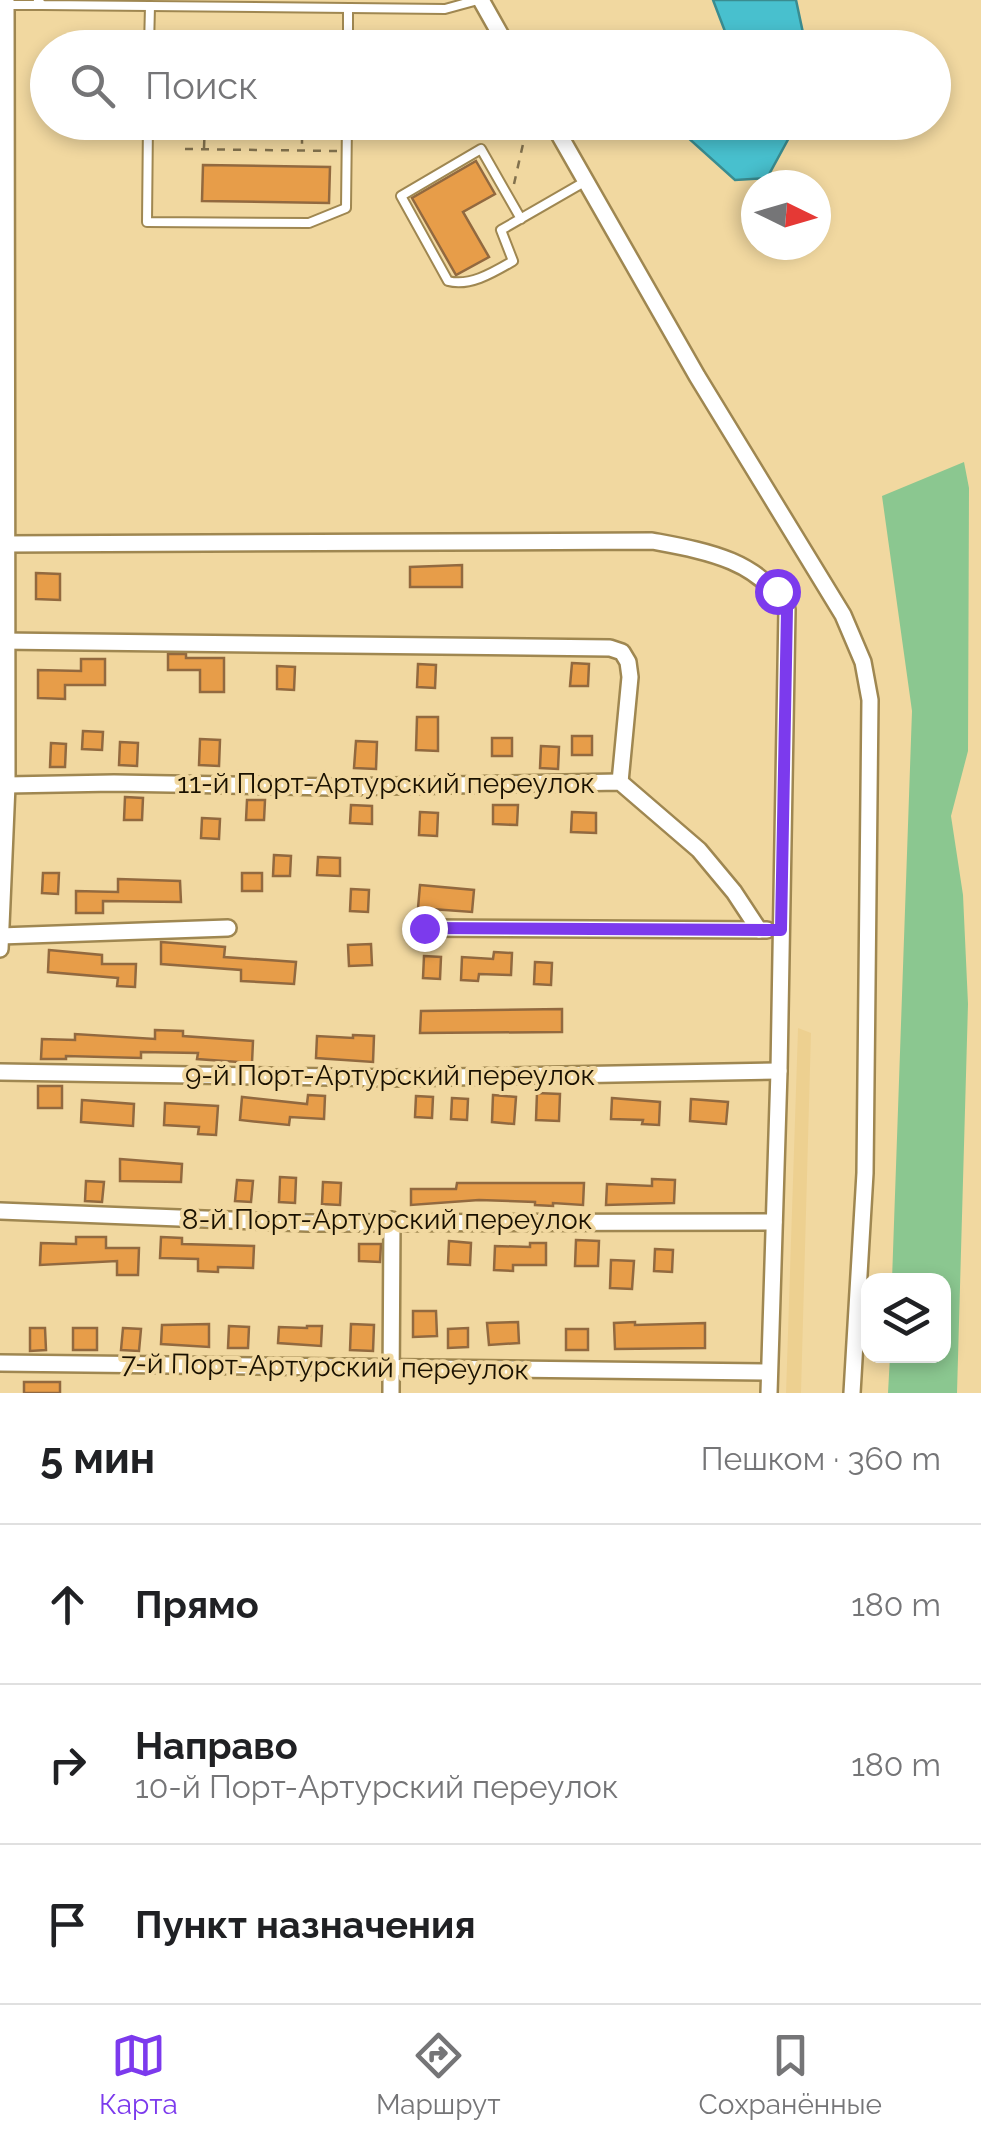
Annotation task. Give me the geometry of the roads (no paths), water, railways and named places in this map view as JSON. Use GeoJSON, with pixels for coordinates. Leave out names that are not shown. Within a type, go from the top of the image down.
{"type":"FeatureCollection","features":[{"type":"Feature","properties":{"kind":"street"},"geometry":{"type":"LineString","coordinates":[[480,0],[498,30]]}},
{"type":"Feature","properties":{"kind":"street"},"geometry":{"type":"LineString","coordinates":[[0,948],[8,784],[3,641],[6,2]]}},
{"type":"Feature","properties":{"kind":"street"},"geometry":{"type":"LineString","coordinates":[[562,140],[697,376],[844,616],[868,680],[865,1173],[852,1393]]}},
{"type":"Feature","properties":{"kind":"street"},"geometry":{"type":"LineString","coordinates":[[6,544],[652,542],[704,550],[734,560],[777,591],[787,609],[769,1393]]}},
{"type":"Feature","properties":{"kind":"street"},"geometry":{"type":"LineString","coordinates":[[3,641],[610,648],[622,652],[630,677],[620,782]]}},
{"type":"Feature","properties":{"kind":"street","name":"11-й Порт-Артурский переулок"},"geometry":{"type":"LineString","coordinates":[[8,784],[333,787],[620,782],[699,850],[759,930]]}},
{"type":"Feature","properties":{"kind":"street"},"geometry":{"type":"LineString","coordinates":[[0,936],[228,928]]}},
{"type":"Feature","properties":{"kind":"street"},"geometry":{"type":"LineString","coordinates":[[424,928],[781,930]]}},
{"type":"Feature","properties":{"kind":"street","name":"9-й Порт-Артурский переулок"},"geometry":{"type":"LineString","coordinates":[[0,1072],[394,1078],[779,1071]]}},
{"type":"Feature","properties":{"kind":"street","name":"8-й Порт-Артурский переулок"},"geometry":{"type":"LineString","coordinates":[[0,1211],[308,1222],[774,1222]]}},
{"type":"Feature","properties":{"kind":"street"},"geometry":{"type":"LineString","coordinates":[[390,1393],[392,1220]]}},
{"type":"Feature","properties":{"kind":"street","name":"7-й Порт-Артурский переулок"},"geometry":{"type":"LineString","coordinates":[[0,1363],[770,1372]]}},
{"type":"Feature","properties":{"kind":"lane"},"geometry":{"type":"LineString","coordinates":[[6,2],[444,10],[480,0]]}},
{"type":"Feature","properties":{"kind":"lane"},"geometry":{"type":"LineString","coordinates":[[149,30],[150,6]]}},
{"type":"Feature","properties":{"kind":"lane"},"geometry":{"type":"LineString","coordinates":[[348,8],[348,30]]}},
{"type":"Feature","properties":{"kind":"lane"},"geometry":{"type":"LineString","coordinates":[[148,140],[147,222],[309,223],[346,208],[347,140]]}},
{"type":"Feature","properties":{"kind":"lane"},"geometry":{"type":"LineString","coordinates":[[521,218],[481,149],[400,196],[450,283],[486,276],[513,261],[500,232],[586,181]]}},
{"type":"Feature","properties":{"kind":"water"},"geometry":{"type":"Polygon","coordinates":[[[713,0],[796,0],[802,30],[724,30],[713,0]]]}},
{"type":"Feature","properties":{"kind":"water"},"geometry":{"type":"Polygon","coordinates":[[[690,140],[788,140],[771,170],[741,170],[741,180],[735,180],[690,140]]]}}]}
